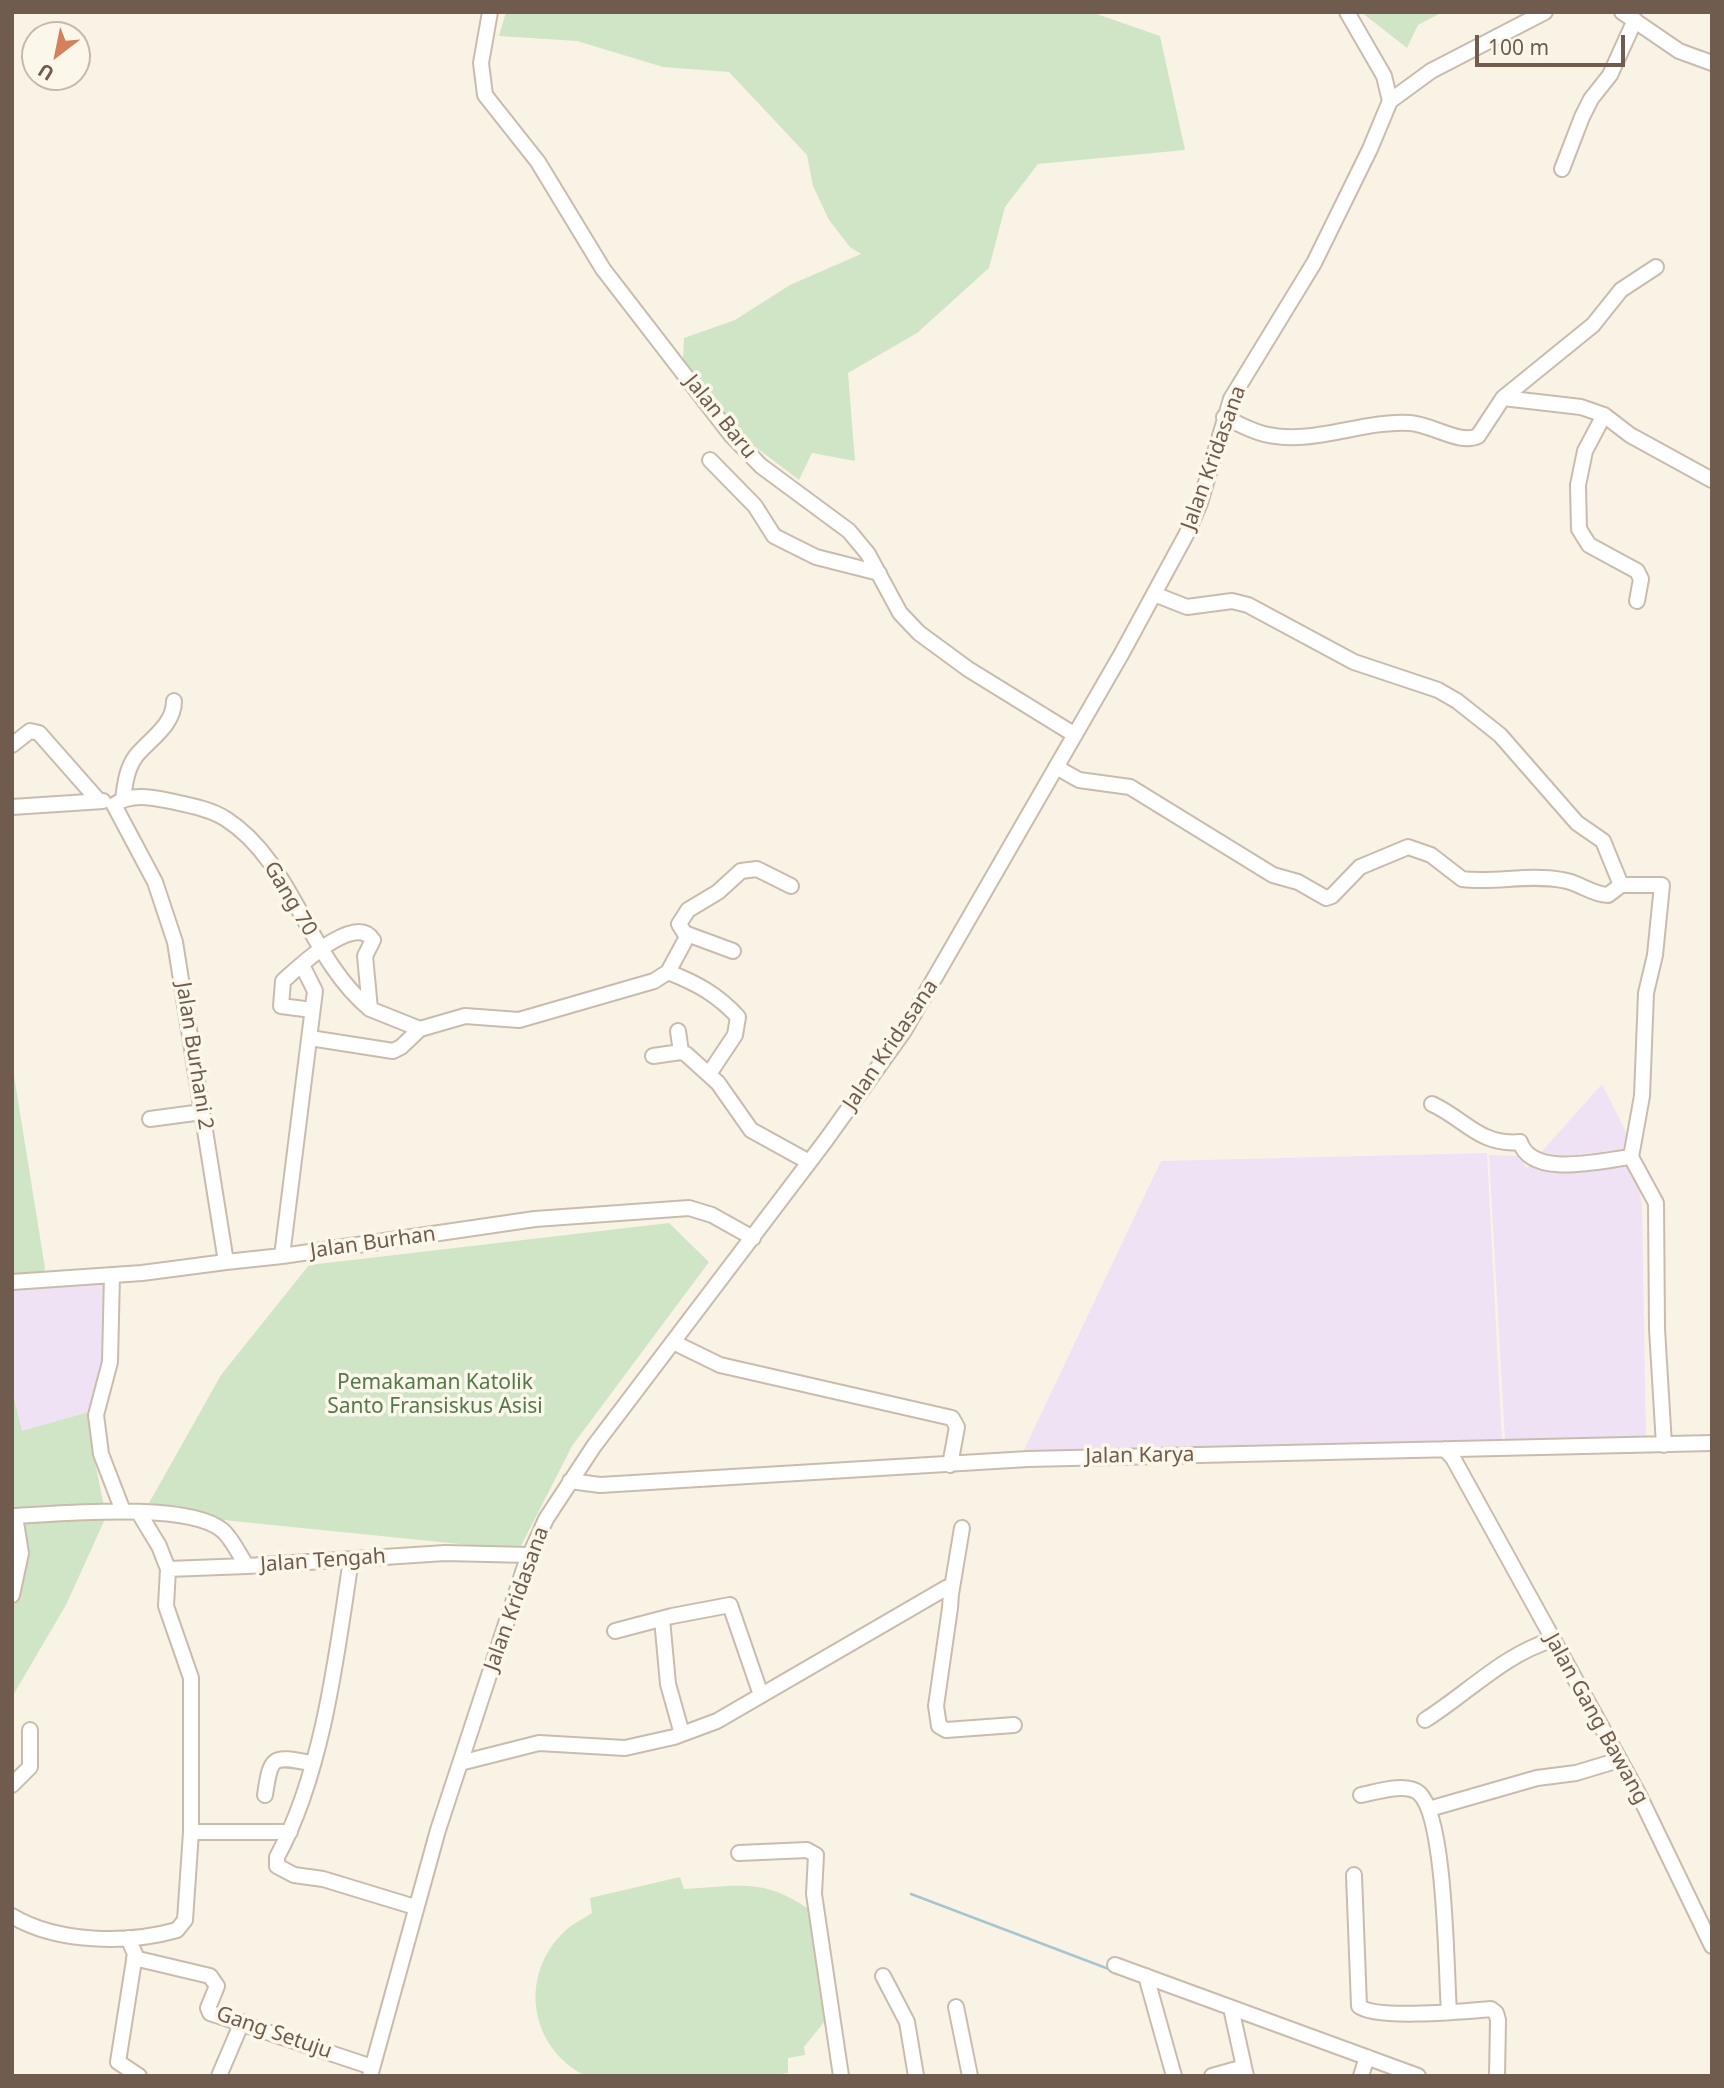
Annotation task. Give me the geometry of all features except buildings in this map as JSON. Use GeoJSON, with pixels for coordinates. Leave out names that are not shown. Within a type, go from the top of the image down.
{"type":"FeatureCollection","features":[{"type":"Feature","properties":{"kind":"street","name":"Jalan Baru"},"geometry":{"type":"LineString","coordinates":[[490,12],[481,63],[485,95],[538,162],[595,258],[738,443],[761,466],[849,531],[879,573],[900,613],[923,637],[985,680],[1075,734]]}},
{"type":"Feature","properties":{"kind":"street"},"geometry":{"type":"LineString","coordinates":[[1347,12],[1384,76],[1390,101],[1432,71],[1545,12]]}},
{"type":"Feature","properties":{"kind":"street"},"geometry":{"type":"LineString","coordinates":[[1562,169],[1591,99],[1610,75],[1628,16],[1679,51],[1712,63]]}},
{"type":"Feature","properties":{"kind":"street","name":"Jalan Kridasana"},"geometry":{"type":"LineString","coordinates":[[371,2071],[415,1907],[460,1763],[529,1555],[546,1519],[570,1481],[809,1162],[930,990],[1194,520],[1224,417],[1241,382],[1294,298],[1337,218],[1390,101]]}},
{"type":"Feature","properties":{"kind":"street"},"geometry":{"type":"LineString","coordinates":[[1224,417],[1274,436],[1320,435],[1405,422],[1468,439],[1478,436],[1503,398],[1593,326],[1621,290],[1656,267]]}},
{"type":"Feature","properties":{"kind":"street"},"geometry":{"type":"LineString","coordinates":[[1503,398],[1581,407],[1604,415],[1630,435],[1712,480]]}},
{"type":"Feature","properties":{"kind":"street"},"geometry":{"type":"LineString","coordinates":[[1604,415],[1585,451],[1578,485],[1579,529],[1589,545],[1637,571],[1640,579],[1637,601]]}},
{"type":"Feature","properties":{"kind":"street"},"geometry":{"type":"LineString","coordinates":[[710,460],[755,506],[774,536],[816,557],[879,573]]}},
{"type":"Feature","properties":{"kind":"street"},"geometry":{"type":"LineString","coordinates":[[1154,594],[1187,607],[1232,601],[1248,605],[1354,663],[1438,690],[1457,701],[1500,735],[1577,823],[1603,841],[1621,885]]}},
{"type":"Feature","properties":{"kind":"street"},"geometry":{"type":"LineString","coordinates":[[119,802],[127,772],[136,756],[171,718],[174,701]]}},
{"type":"Feature","properties":{"kind":"street"},"geometry":{"type":"LineString","coordinates":[[12,745],[24,734],[39,733],[98,800]]}},
{"type":"Feature","properties":{"kind":"street"},"geometry":{"type":"LineString","coordinates":[[1056,767],[1079,780],[1130,787],[1273,875],[1329,898],[1360,867],[1409,847],[1431,855],[1462,879],[1519,876],[1560,879],[1593,893],[1608,895],[1621,885],[1662,885],[1655,955],[1646,993],[1642,1096],[1631,1157],[1656,1203],[1657,1329],[1664,1445]]}},
{"type":"Feature","properties":{"kind":"street"},"geometry":{"type":"LineString","coordinates":[[12,807],[98,800]]}},
{"type":"Feature","properties":{"kind":"street","name":"Gang 70"},"geometry":{"type":"LineString","coordinates":[[98,800],[169,801],[226,818],[273,866],[320,949],[351,992],[370,1009]]}},
{"type":"Feature","properties":{"kind":"street","name":"Jalan Burhani 2"},"geometry":{"type":"LineString","coordinates":[[119,802],[155,882],[175,942],[226,1262]]}},
{"type":"Feature","properties":{"kind":"street"},"geometry":{"type":"LineString","coordinates":[[733,951],[687,934],[680,924],[688,909],[718,892],[741,871],[757,869],[791,886]]}},
{"type":"Feature","properties":{"kind":"street"},"geometry":{"type":"LineString","coordinates":[[312,1010],[279,1003],[282,981],[320,949],[356,930],[372,937],[365,956],[370,1009],[419,1028]]}},
{"type":"Feature","properties":{"kind":"street"},"geometry":{"type":"LineString","coordinates":[[310,1038],[393,1051],[401,1047],[419,1028],[465,1016],[526,1018],[553,1007],[629,990],[668,972],[687,934]]}},
{"type":"Feature","properties":{"kind":"street","name":"Jalan Burhan"},"geometry":{"type":"LineString","coordinates":[[302,965],[313,985],[312,1010],[282,1256],[535,1219],[689,1208],[712,1215],[753,1238]]}},
{"type":"Feature","properties":{"kind":"street"},"geometry":{"type":"LineString","coordinates":[[668,972],[701,985],[720,998],[738,1017],[735,1035],[709,1074]]}},
{"type":"Feature","properties":{"kind":"street"},"geometry":{"type":"LineString","coordinates":[[678,1031],[681,1052],[709,1074],[751,1129],[809,1162]]}},
{"type":"Feature","properties":{"kind":"street"},"geometry":{"type":"LineString","coordinates":[[653,1056],[681,1052]]}},
{"type":"Feature","properties":{"kind":"street"},"geometry":{"type":"LineString","coordinates":[[1432,1104],[1449,1112],[1477,1135],[1504,1144],[1520,1142],[1531,1158],[1545,1164],[1631,1157]]}},
{"type":"Feature","properties":{"kind":"street"},"geometry":{"type":"LineString","coordinates":[[150,1119],[202,1112]]}},
{"type":"Feature","properties":{"kind":"street"},"geometry":{"type":"LineString","coordinates":[[12,1282],[112,1275],[282,1256]]}},
{"type":"Feature","properties":{"kind":"street"},"geometry":{"type":"LineString","coordinates":[[112,1275],[110,1364],[96,1415],[101,1454],[123,1511]]}},
{"type":"Feature","properties":{"kind":"street"},"geometry":{"type":"LineString","coordinates":[[673,1342],[720,1364],[952,1418],[957,1427],[950,1465]]}},
{"type":"Feature","properties":{"kind":"street","name":"Jalan Karya"},"geometry":{"type":"LineString","coordinates":[[570,1481],[600,1485],[1041,1459],[1712,1443]]}},
{"type":"Feature","properties":{"kind":"street","name":"Jalan Gang Bawang"},"geometry":{"type":"LineString","coordinates":[[1445,1449],[1454,1458],[1619,1760],[1712,1946]]}},
{"type":"Feature","properties":{"kind":"street","name":"Jalan Tengah"},"geometry":{"type":"LineString","coordinates":[[13,1516],[123,1511],[187,1517],[221,1529],[247,1566],[457,1553],[529,1555]]}},
{"type":"Feature","properties":{"kind":"street"},"geometry":{"type":"LineString","coordinates":[[12,1916],[57,1932],[128,1938],[168,1933],[182,1927],[187,1913],[191,1832],[191,1678],[166,1606],[168,1569],[159,1546],[139,1513]]}},
{"type":"Feature","properties":{"kind":"street"},"geometry":{"type":"LineString","coordinates":[[12,1595],[21,1553],[13,1516]]}},
{"type":"Feature","properties":{"kind":"street"},"geometry":{"type":"LineString","coordinates":[[962,1528],[936,1706],[937,1722],[946,1730],[1014,1724]]}},
{"type":"Feature","properties":{"kind":"street"},"geometry":{"type":"LineString","coordinates":[[351,1559],[311,1763],[290,1832],[276,1861],[277,1866],[286,1872],[323,1879],[415,1907]]}},
{"type":"Feature","properties":{"kind":"street"},"geometry":{"type":"LineString","coordinates":[[168,1569],[247,1566]]}},
{"type":"Feature","properties":{"kind":"street"},"geometry":{"type":"LineString","coordinates":[[460,1763],[494,1757],[539,1743],[625,1748],[682,1734],[717,1721],[944,1589],[951,1594]]}},
{"type":"Feature","properties":{"kind":"street"},"geometry":{"type":"LineString","coordinates":[[615,1631],[730,1605],[761,1695]]}},
{"type":"Feature","properties":{"kind":"street"},"geometry":{"type":"LineString","coordinates":[[662,1619],[668,1684],[682,1734]]}},
{"type":"Feature","properties":{"kind":"street"},"geometry":{"type":"LineString","coordinates":[[1425,1720],[1459,1699],[1519,1651],[1552,1640]]}},
{"type":"Feature","properties":{"kind":"street"},"geometry":{"type":"LineString","coordinates":[[12,1785],[30,1767],[30,1730]]}},
{"type":"Feature","properties":{"kind":"street"},"geometry":{"type":"LineString","coordinates":[[265,1795],[270,1767],[274,1760],[279,1757],[311,1763]]}},
{"type":"Feature","properties":{"kind":"street"},"geometry":{"type":"LineString","coordinates":[[1429,1809],[1538,1778],[1576,1773],[1619,1760]]}},
{"type":"Feature","properties":{"kind":"street"},"geometry":{"type":"LineString","coordinates":[[1361,1795],[1407,1789],[1419,1793],[1429,1809],[1441,1879],[1449,2012]]}},
{"type":"Feature","properties":{"kind":"street"},"geometry":{"type":"LineString","coordinates":[[191,1832],[290,1832]]}},
{"type":"Feature","properties":{"kind":"street"},"geometry":{"type":"LineString","coordinates":[[739,1853],[807,1850],[817,1855],[814,1894],[841,2076]]}},
{"type":"Feature","properties":{"kind":"street"},"geometry":{"type":"LineString","coordinates":[[1354,1875],[1359,2006],[1366,2010],[1405,2014],[1491,2009],[1496,2012],[1497,2076]]}},
{"type":"Feature","properties":{"kind":"street"},"geometry":{"type":"LineString","coordinates":[[128,1938],[134,1958],[117,2054],[120,2066],[131,2074]]}},
{"type":"Feature","properties":{"kind":"street","name":"Gang Setuju"},"geometry":{"type":"LineString","coordinates":[[134,1958],[210,1976],[217,1986],[207,2011],[371,2071]]}},
{"type":"Feature","properties":{"kind":"street"},"geometry":{"type":"LineString","coordinates":[[1115,1965],[1147,1982],[1231,2012],[1363,2068],[1418,2076]]}},
{"type":"Feature","properties":{"kind":"street"},"geometry":{"type":"LineString","coordinates":[[883,1976],[907,2022],[916,2076]]}},
{"type":"Feature","properties":{"kind":"street"},"geometry":{"type":"LineString","coordinates":[[1147,1982],[1174,2076]]}},
{"type":"Feature","properties":{"kind":"street"},"geometry":{"type":"LineString","coordinates":[[956,2007],[970,2076]]}},
{"type":"Feature","properties":{"kind":"street"},"geometry":{"type":"LineString","coordinates":[[1212,2076],[1245,2071],[1231,2012]]}},
{"type":"Feature","properties":{"kind":"street"},"geometry":{"type":"LineString","coordinates":[[219,2076],[242,2022]]}},
{"type":"Feature","properties":{"kind":"shaded area"},"geometry":{"type":"Polygon","coordinates":[[[1602,1084],[1625,1130],[1642,1204],[1646,1437],[1505,1442],[1489,1155],[1519,1156],[1527,1168],[1602,1084]]]}},
{"type":"Feature","properties":{"kind":"shaded area"},"geometry":{"type":"Polygon","coordinates":[[[1487,1153],[1502,1440],[1022,1454],[1161,1161],[1487,1153]]]}},
{"type":"Feature","properties":{"kind":"shaded area"},"geometry":{"type":"Polygon","coordinates":[[[108,1282],[110,1364],[92,1411],[22,1432],[12,1389],[12,1289],[108,1282]]]}},
{"type":"Feature","properties":{"kind":"green space"},"geometry":{"type":"Polygon","coordinates":[[[506,12],[1091,12],[1160,36],[1185,150],[1038,164],[1005,207],[989,268],[917,333],[848,373],[855,461],[812,453],[799,480],[741,436],[683,359],[684,338],[735,320],[790,285],[861,254],[850,247],[829,220],[813,186],[807,155],[729,72],[663,67],[577,41],[499,36],[506,12]]]}},
{"type":"Feature","properties":{"kind":"green space"},"geometry":{"type":"Polygon","coordinates":[[[1361,12],[1443,12],[1418,25],[1407,48],[1361,12]]]}},
{"type":"Feature","properties":{"kind":"green space"},"geometry":{"type":"Polygon","coordinates":[[[12,1063],[45,1268],[38,1285],[12,1289],[12,1063]]]}},
{"type":"Feature","properties":{"kind":"green space","name":"Pemakaman Katolik Santo Fransiskus Asisi"},"geometry":{"type":"Polygon","coordinates":[[[669,1223],[709,1262],[572,1446],[519,1550],[144,1512],[221,1375],[309,1265],[669,1223]]]}},
{"type":"Feature","properties":{"kind":"green space"},"geometry":{"type":"Polygon","coordinates":[[[12,1389],[22,1431],[92,1411],[91,1441],[106,1517],[66,1605],[12,1697],[12,1389]]]}},
{"type":"Feature","properties":{"kind":"green space"},"geometry":{"type":"Polygon","coordinates":[[[680,1877],[684,1889],[752,1886],[767,1889],[814,1913],[829,2016],[804,2047],[805,2055],[788,2058],[788,2073],[770,2076],[586,2076],[567,2064],[552,2048],[536,2010],[540,1968],[550,1949],[565,1931],[592,1913],[590,1898],[680,1877]]]}},
{"type":"Feature","properties":{"kind":"waterway"},"geometry":{"type":"LineString","coordinates":[[911,1894],[1114,1971]]}}]}
